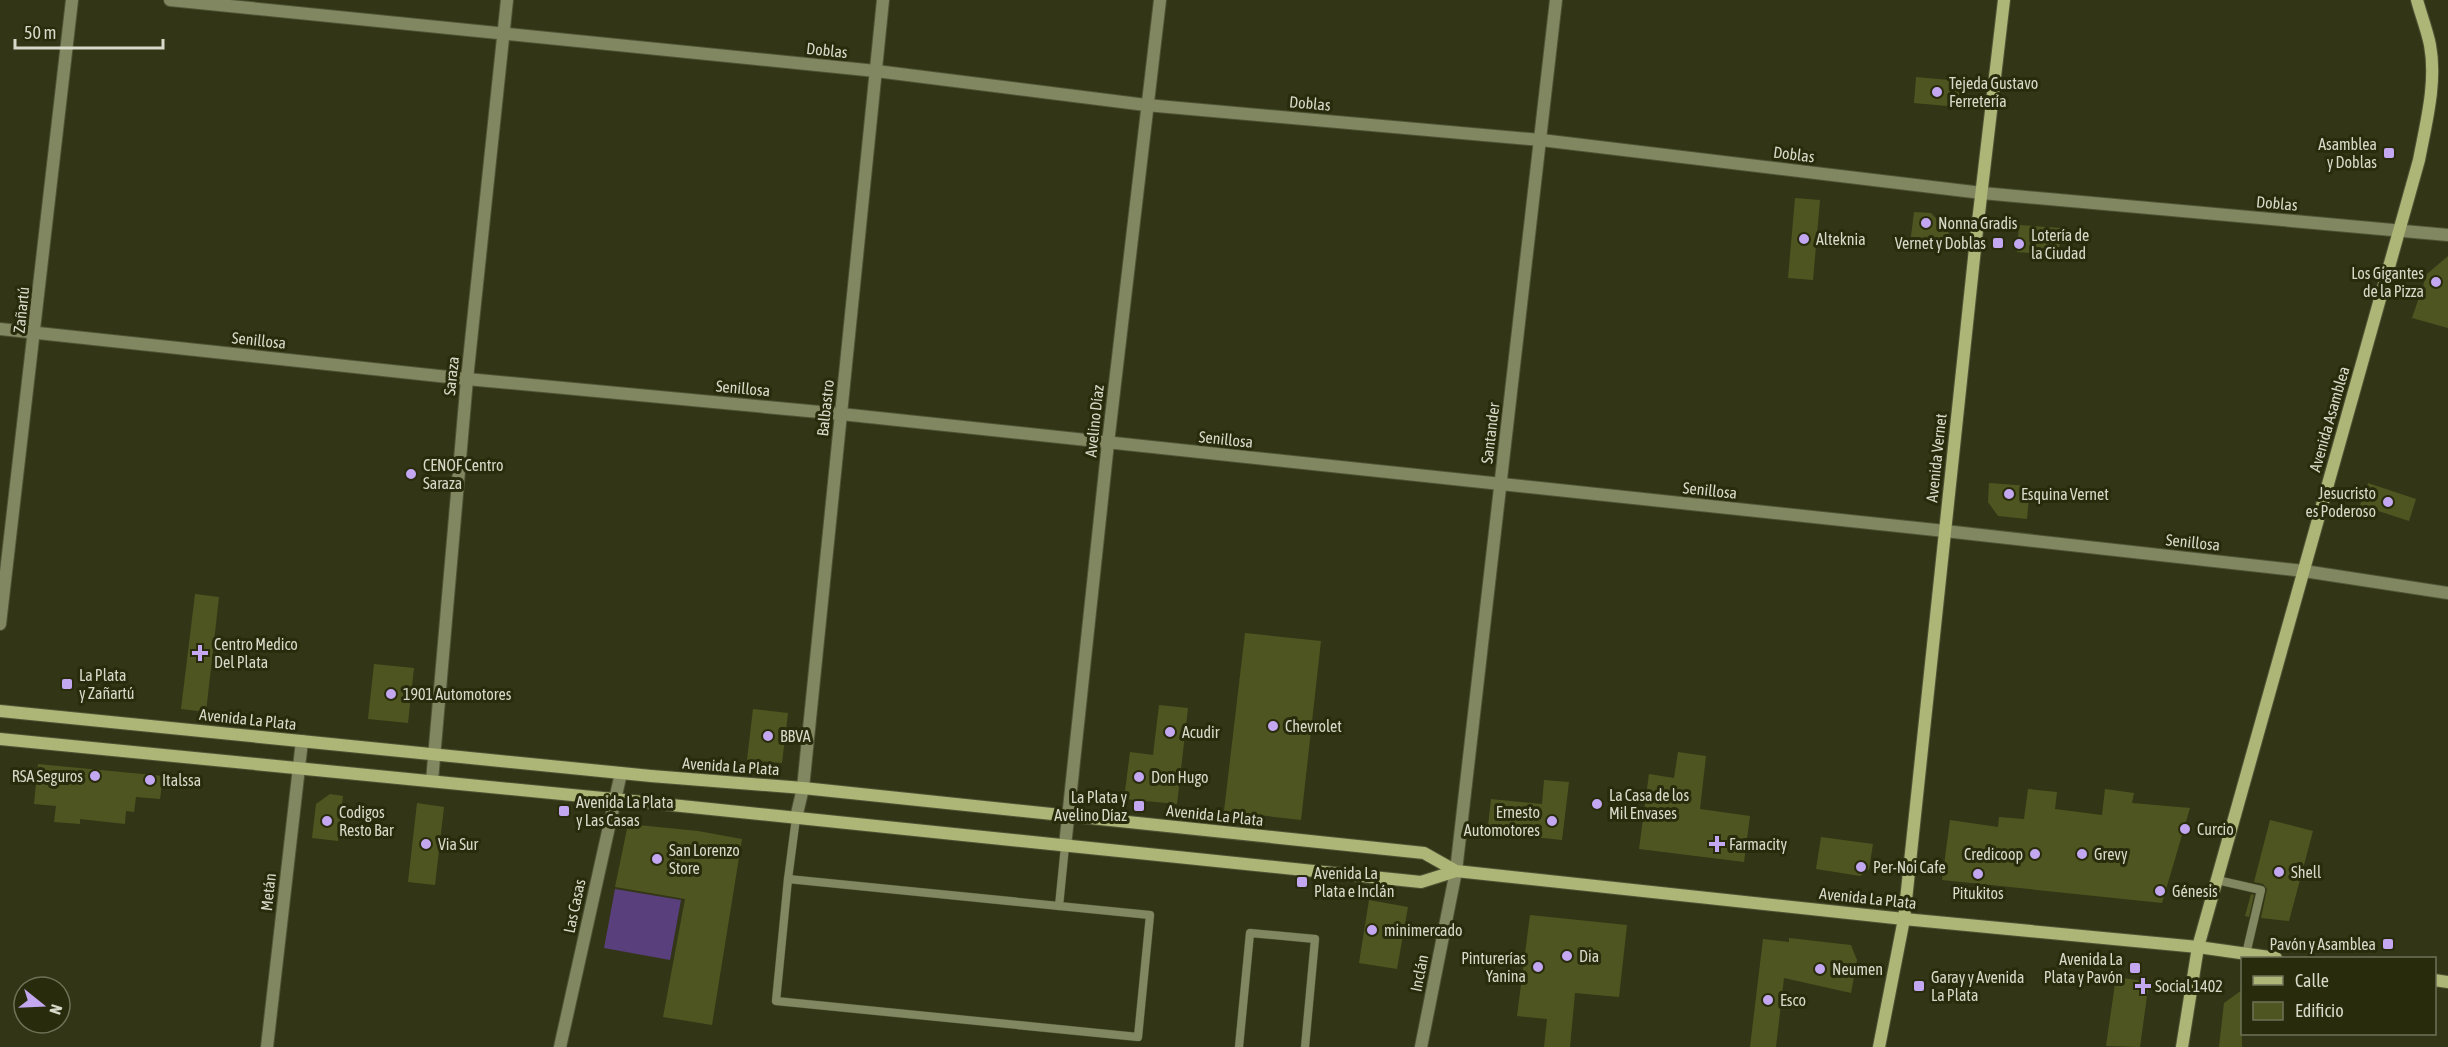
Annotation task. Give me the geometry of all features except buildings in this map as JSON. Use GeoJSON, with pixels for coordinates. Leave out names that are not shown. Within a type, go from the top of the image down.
{"type":"FeatureCollection","features":[{"type":"Feature","properties":{"kind":"main road","name":"Avenida Vernet"},"geometry":{"type":"LineString","coordinates":[[1879,1047],[1904,919],[2004,0]]}},
{"type":"Feature","properties":{"kind":"main road","name":"Avenida Asamblea"},"geometry":{"type":"LineString","coordinates":[[2182,1047],[2198,947],[2419,160],[2432,67],[2430,44],[2417,0]]}},
{"type":"Feature","properties":{"kind":"main road","name":"Avenida La Plata"},"geometry":{"type":"LineString","coordinates":[[0,711],[621,773],[803,788],[1424,853],[1456,871],[1904,919],[2198,947],[2268,957]]}},
{"type":"Feature","properties":{"kind":"main road","name":"Avenida La Plata"},"geometry":{"type":"LineString","coordinates":[[0,739],[1421,882],[1456,871]]}},
{"type":"Feature","properties":{"kind":"street","name":"Zañartú"},"geometry":{"type":"LineString","coordinates":[[0,624],[72,0]]}},
{"type":"Feature","properties":{"kind":"street","name":"Doblas"},"geometry":{"type":"LineString","coordinates":[[170,0],[876,71],[1146,105],[1541,140],[1982,193],[2448,235]]}},
{"type":"Feature","properties":{"kind":"street","name":"Saraza"},"geometry":{"type":"LineString","coordinates":[[432,781],[467,379],[507,0]]}},
{"type":"Feature","properties":{"kind":"street","name":"Balbastro"},"geometry":{"type":"LineString","coordinates":[[796,818],[803,788],[883,0]]}},
{"type":"Feature","properties":{"kind":"street","name":"Avelino Díaz"},"geometry":{"type":"LineString","coordinates":[[1065,846],[1108,443],[1160,0]]}},
{"type":"Feature","properties":{"kind":"street","name":"Santander"},"geometry":{"type":"LineString","coordinates":[[1456,871],[1556,0]]}},
{"type":"Feature","properties":{"kind":"street","name":"Senillosa"},"geometry":{"type":"LineString","coordinates":[[0,329],[467,379],[841,414],[1945,531],[2304,571],[2448,593]]}},
{"type":"Feature","properties":{"kind":"street","name":"Metán"},"geometry":{"type":"LineString","coordinates":[[267,1047],[302,741]]}},
{"type":"Feature","properties":{"kind":"street","name":"Las Casas"},"geometry":{"type":"LineString","coordinates":[[560,1047],[621,773]]}},
{"type":"Feature","properties":{"kind":"street","name":"Inclán"},"geometry":{"type":"LineString","coordinates":[[1421,1047],[1456,871]]}},
{"type":"Feature","properties":{"kind":"lane"},"geometry":{"type":"LineString","coordinates":[[788,879],[1150,915],[1138,1037],[776,1001],[788,879],[796,818]]}},
{"type":"Feature","properties":{"kind":"lane"},"geometry":{"type":"LineString","coordinates":[[1059,906],[1065,846]]}},
{"type":"Feature","properties":{"kind":"lane"},"geometry":{"type":"LineString","coordinates":[[2217,880],[2261,890],[2246,954]]}},
{"type":"Feature","properties":{"kind":"lane"},"geometry":{"type":"LineString","coordinates":[[1239,1047],[1250,933],[1315,939],[1305,1047]]}},
{"type":"Feature","properties":{"kind":"shaded area"},"geometry":{"type":"Polygon","coordinates":[[[615,889],[681,900],[670,960],[604,948],[615,889]]]}},
{"type":"Feature","properties":{"kind":"place","name":"Tejeda Gustavo Ferretería"},"geometry":{"type":"Point","coordinates":[1937,92]}},
{"type":"Feature","properties":{"kind":"place","name":"Asamblea y Doblas"},"geometry":{"type":"Point","coordinates":[2389,153]}},
{"type":"Feature","properties":{"kind":"place","name":"Nonna Gradis"},"geometry":{"type":"Point","coordinates":[1926,223]}},
{"type":"Feature","properties":{"kind":"place","name":"Alteknia"},"geometry":{"type":"Point","coordinates":[1804,239]}},
{"type":"Feature","properties":{"kind":"place","name":"Vernet y Doblas"},"geometry":{"type":"Point","coordinates":[1998,243]}},
{"type":"Feature","properties":{"kind":"place","name":"Lotería de la Ciudad"},"geometry":{"type":"Point","coordinates":[2019,244]}},
{"type":"Feature","properties":{"kind":"place","name":"Los Gigantes de la Pizza"},"geometry":{"type":"Point","coordinates":[2436,282]}},
{"type":"Feature","properties":{"kind":"place","name":"CENOF Centro Saraza"},"geometry":{"type":"Point","coordinates":[411,474]}},
{"type":"Feature","properties":{"kind":"place","name":"Esquina Vernet"},"geometry":{"type":"Point","coordinates":[2009,494]}},
{"type":"Feature","properties":{"kind":"place","name":"Jesucristo es Poderoso"},"geometry":{"type":"Point","coordinates":[2388,502]}},
{"type":"Feature","properties":{"kind":"place","name":"Centro Medico Del Plata"},"geometry":{"type":"Point","coordinates":[200,653]}},
{"type":"Feature","properties":{"kind":"place","name":"La Plata y Zañartú"},"geometry":{"type":"Point","coordinates":[67,684]}},
{"type":"Feature","properties":{"kind":"place","name":"1901 Automotores"},"geometry":{"type":"Point","coordinates":[391,694]}},
{"type":"Feature","properties":{"kind":"place","name":"Chevrolet"},"geometry":{"type":"Point","coordinates":[1273,726]}},
{"type":"Feature","properties":{"kind":"place","name":"Acudir"},"geometry":{"type":"Point","coordinates":[1170,732]}},
{"type":"Feature","properties":{"kind":"place","name":"BBVA"},"geometry":{"type":"Point","coordinates":[768,736]}},
{"type":"Feature","properties":{"kind":"place","name":"RSA Seguros"},"geometry":{"type":"Point","coordinates":[95,776]}},
{"type":"Feature","properties":{"kind":"place","name":"Don Hugo"},"geometry":{"type":"Point","coordinates":[1139,777]}},
{"type":"Feature","properties":{"kind":"place","name":"Italssa"},"geometry":{"type":"Point","coordinates":[150,780]}},
{"type":"Feature","properties":{"kind":"place","name":"La Casa de los Mil Envases"},"geometry":{"type":"Point","coordinates":[1597,804]}},
{"type":"Feature","properties":{"kind":"place","name":"La Plata y Avelino Díaz"},"geometry":{"type":"Point","coordinates":[1139,806]}},
{"type":"Feature","properties":{"kind":"place","name":"Avenida La Plata y Las Casas"},"geometry":{"type":"Point","coordinates":[564,811]}},
{"type":"Feature","properties":{"kind":"place","name":"Codigos Resto Bar"},"geometry":{"type":"Point","coordinates":[327,821]}},
{"type":"Feature","properties":{"kind":"place","name":"Ernesto Automotores"},"geometry":{"type":"Point","coordinates":[1552,821]}},
{"type":"Feature","properties":{"kind":"place","name":"Curcio"},"geometry":{"type":"Point","coordinates":[2185,829]}},
{"type":"Feature","properties":{"kind":"place","name":"Via Sur"},"geometry":{"type":"Point","coordinates":[426,844]}},
{"type":"Feature","properties":{"kind":"place","name":"Farmacity"},"geometry":{"type":"Point","coordinates":[1717,844]}},
{"type":"Feature","properties":{"kind":"place","name":"Credicoop"},"geometry":{"type":"Point","coordinates":[2035,854]}},
{"type":"Feature","properties":{"kind":"place","name":"Grevy"},"geometry":{"type":"Point","coordinates":[2082,854]}},
{"type":"Feature","properties":{"kind":"place","name":"San Lorenzo Store"},"geometry":{"type":"Point","coordinates":[657,859]}},
{"type":"Feature","properties":{"kind":"place","name":"Per-Noi Cafe"},"geometry":{"type":"Point","coordinates":[1861,867]}},
{"type":"Feature","properties":{"kind":"place","name":"Shell"},"geometry":{"type":"Point","coordinates":[2279,872]}},
{"type":"Feature","properties":{"kind":"place","name":"Pitukitos"},"geometry":{"type":"Point","coordinates":[1978,874]}},
{"type":"Feature","properties":{"kind":"place","name":"Avenida La Plata e Inclán"},"geometry":{"type":"Point","coordinates":[1302,882]}},
{"type":"Feature","properties":{"kind":"place","name":"Génesis"},"geometry":{"type":"Point","coordinates":[2160,891]}},
{"type":"Feature","properties":{"kind":"place","name":"minimercado"},"geometry":{"type":"Point","coordinates":[1372,930]}},
{"type":"Feature","properties":{"kind":"place","name":"Pavón y Asamblea"},"geometry":{"type":"Point","coordinates":[2388,944]}},
{"type":"Feature","properties":{"kind":"place","name":"Dia"},"geometry":{"type":"Point","coordinates":[1567,956]}},
{"type":"Feature","properties":{"kind":"place","name":"Pinturerías Yanina"},"geometry":{"type":"Point","coordinates":[1538,967]}},
{"type":"Feature","properties":{"kind":"place","name":"Avenida La Plata y Pavón"},"geometry":{"type":"Point","coordinates":[2135,968]}},
{"type":"Feature","properties":{"kind":"place","name":"Neumen"},"geometry":{"type":"Point","coordinates":[1820,969]}},
{"type":"Feature","properties":{"kind":"place","name":"Garay y Avenida La Plata"},"geometry":{"type":"Point","coordinates":[1919,986]}},
{"type":"Feature","properties":{"kind":"place","name":"Social 1402"},"geometry":{"type":"Point","coordinates":[2143,986]}},
{"type":"Feature","properties":{"kind":"place","name":"Esco"},"geometry":{"type":"Point","coordinates":[1768,1000]}}]}
